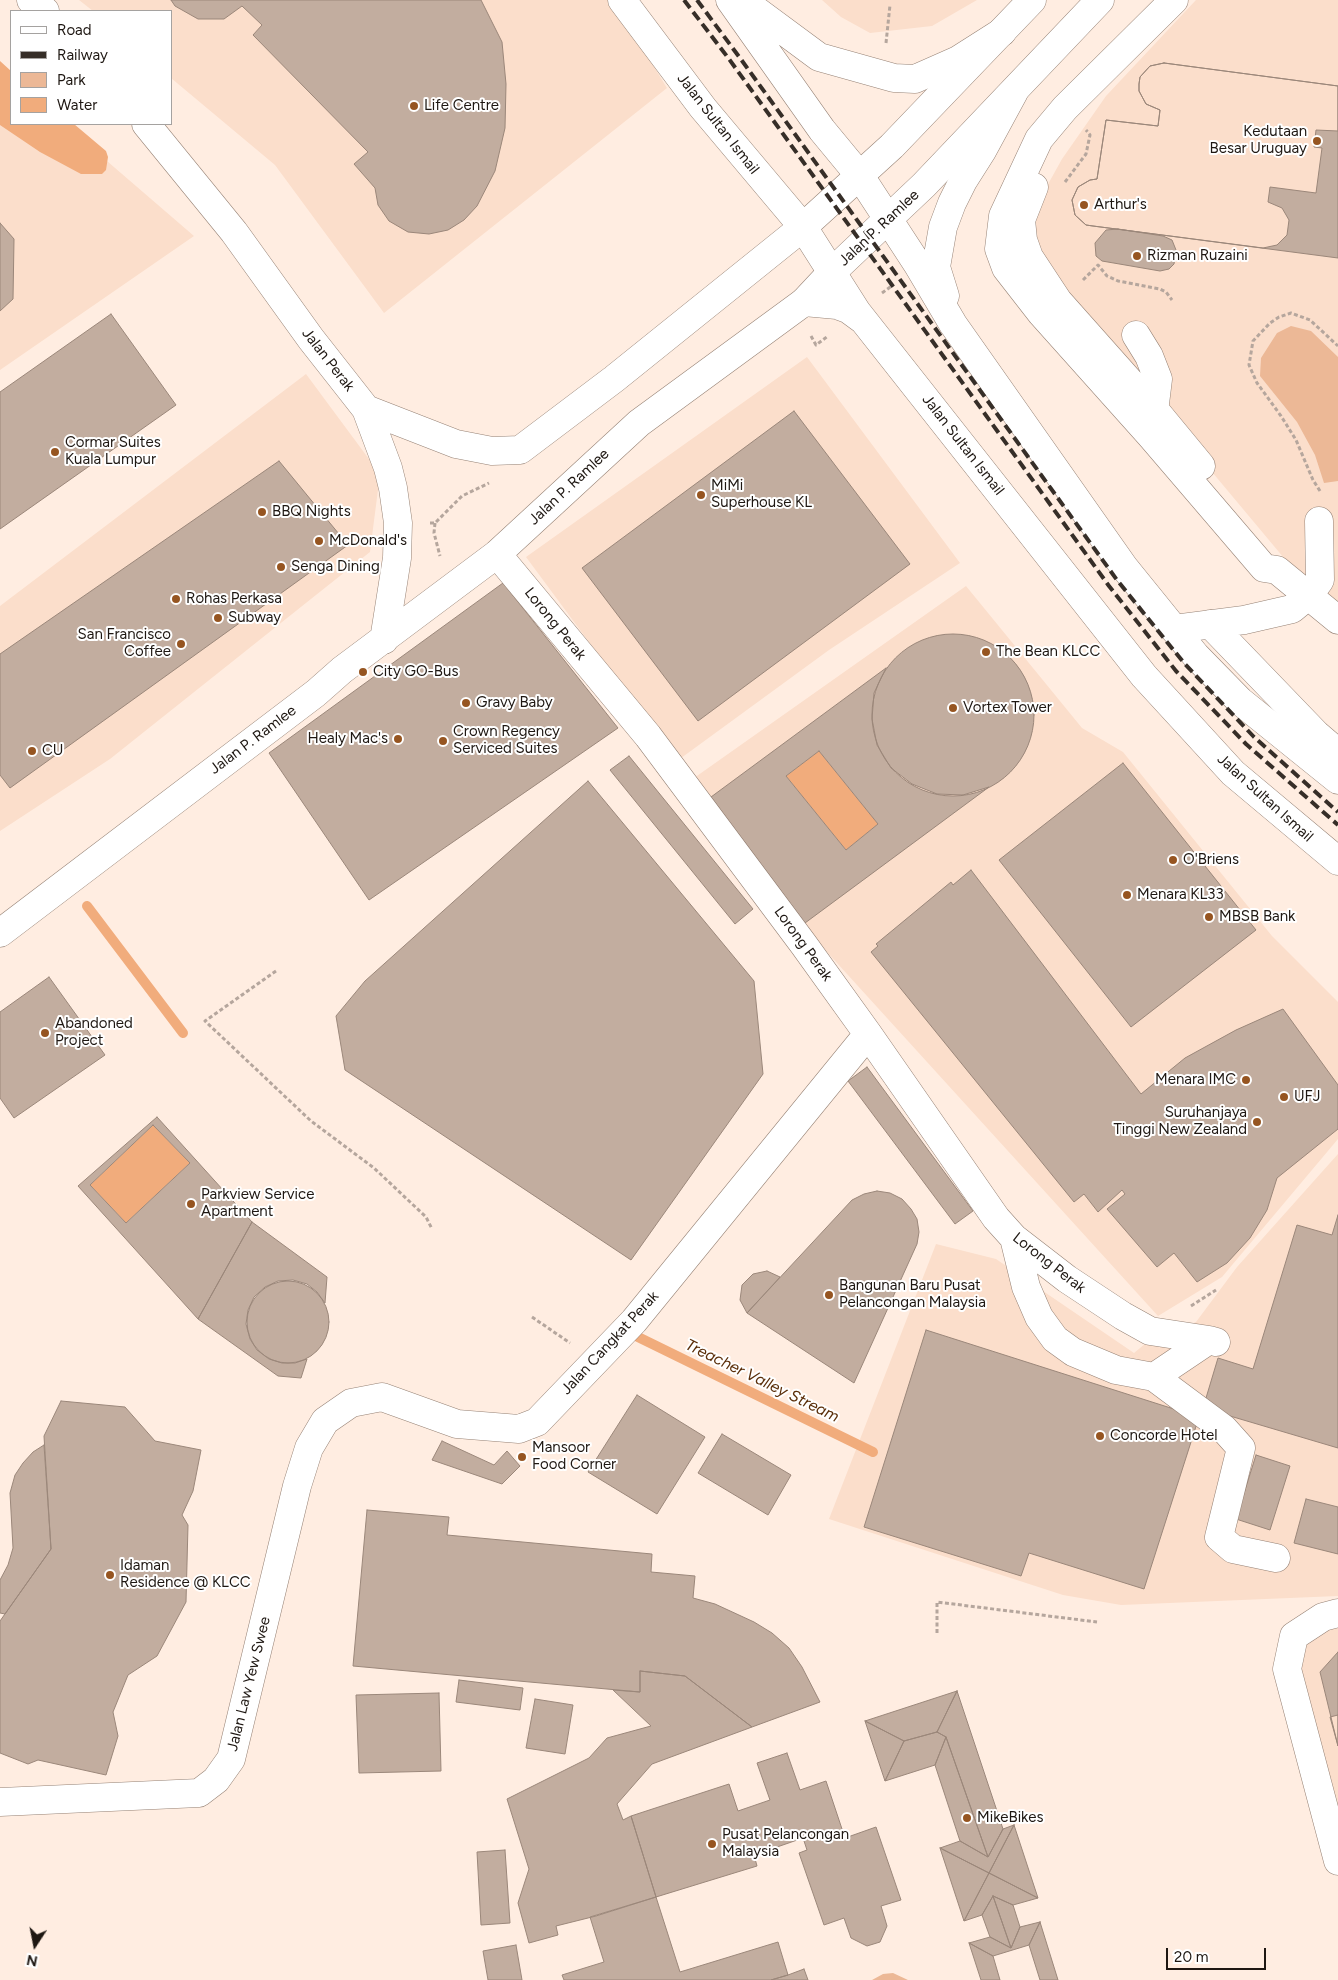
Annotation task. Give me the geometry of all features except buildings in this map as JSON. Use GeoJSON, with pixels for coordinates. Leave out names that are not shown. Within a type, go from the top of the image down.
{"type":"FeatureCollection","features":[{"type":"Feature","properties":{"kind":"street"},"geometry":{"type":"LineString","coordinates":[[31,0],[44,10]]}},
{"type":"Feature","properties":{"kind":"street","name":"Jalan Sultan Ismail"},"geometry":{"type":"LineString","coordinates":[[622,0],[703,108],[759,177],[803,227],[864,321],[1144,676],[1233,773],[1338,860]]}},
{"type":"Feature","properties":{"kind":"street"},"geometry":{"type":"LineString","coordinates":[[730,0],[822,130],[860,176],[953,324],[1110,546],[1174,629],[1196,656],[1240,701],[1338,780]]}},
{"type":"Feature","properties":{"kind":"street"},"geometry":{"type":"LineString","coordinates":[[742,0],[819,56],[894,78],[915,79],[958,60],[1002,32]]}},
{"type":"Feature","properties":{"kind":"street"},"geometry":{"type":"LineString","coordinates":[[366,409],[456,444],[492,451],[520,450],[614,380],[803,227],[892,146],[1032,0]]}},
{"type":"Feature","properties":{"kind":"street","name":"Jalan P. Ramlee"},"geometry":{"type":"LineString","coordinates":[[0,933],[497,554],[639,423],[804,302],[832,272],[924,185],[1100,0]]}},
{"type":"Feature","properties":{"kind":"street"},"geometry":{"type":"LineString","coordinates":[[1174,0],[1065,108],[1039,139],[1003,216],[999,249],[1006,268],[1041,313],[1151,436],[1264,568],[1277,570],[1338,620]]}},
{"type":"Feature","properties":{"kind":"street"},"geometry":{"type":"LineString","coordinates":[[1195,0],[1075,118],[1036,182],[1022,220],[1023,240],[1029,257],[1058,301],[1154,409],[1274,555],[1277,570]]}},
{"type":"Feature","properties":{"kind":"street"},"geometry":{"type":"LineString","coordinates":[[953,324],[936,267],[943,227],[963,181],[982,151],[1014,92]]}},
{"type":"Feature","properties":{"kind":"street","name":"Jalan Perak"},"geometry":{"type":"LineString","coordinates":[[147,125],[234,232],[311,339],[366,409],[394,488],[398,523],[397,558],[384,640]]}},
{"type":"Feature","properties":{"kind":"street"},"geometry":{"type":"LineString","coordinates":[[804,302],[837,305],[848,309],[864,321]]}},
{"type":"Feature","properties":{"kind":"street"},"geometry":{"type":"LineString","coordinates":[[1136,336],[1149,356],[1158,379],[1151,436]]}},
{"type":"Feature","properties":{"kind":"street"},"geometry":{"type":"LineString","coordinates":[[1174,629],[1244,620],[1292,609],[1309,595],[1320,580],[1319,521]]}},
{"type":"Feature","properties":{"kind":"street","name":"Lorong Perak"},"geometry":{"type":"LineString","coordinates":[[497,554],[648,736],[868,1034],[996,1218],[1014,1238],[1067,1279],[1123,1316],[1150,1331],[1218,1342],[1154,1377]]}},
{"type":"Feature","properties":{"kind":"street"},"geometry":{"type":"LineString","coordinates":[[1210,624],[1316,734],[1338,753]]}},
{"type":"Feature","properties":{"kind":"street","name":"Jalan Cangkat Perak"},"geometry":{"type":"LineString","coordinates":[[297,1486],[309,1448],[325,1422],[352,1403],[382,1397],[457,1424],[519,1429],[537,1422],[634,1321],[868,1034]]}},
{"type":"Feature","properties":{"kind":"street"},"geometry":{"type":"LineString","coordinates":[[1014,1238],[1026,1287],[1039,1317],[1056,1339],[1073,1352],[1116,1370],[1154,1377],[1224,1429],[1241,1448],[1218,1537],[1232,1549],[1276,1558]]}},
{"type":"Feature","properties":{"kind":"street","name":"Jalan Law Yew Swee"},"geometry":{"type":"LineString","coordinates":[[0,1802],[199,1792],[216,1780],[231,1759],[297,1486]]}},
{"type":"Feature","properties":{"kind":"street"},"geometry":{"type":"LineString","coordinates":[[1338,1613],[1323,1617],[1294,1636],[1287,1669],[1338,1861]]}},
{"type":"Feature","properties":{"kind":"path"},"geometry":{"type":"LineString","coordinates":[[886,43],[890,6]]}},
{"type":"Feature","properties":{"kind":"path"},"geometry":{"type":"LineString","coordinates":[[1060,188],[1086,154],[1090,134],[1075,118]]}},
{"type":"Feature","properties":{"kind":"path"},"geometry":{"type":"LineString","coordinates":[[1080,283],[1098,265],[1107,276],[1118,281],[1160,289],[1166,292],[1172,300]]}},
{"type":"Feature","properties":{"kind":"path"},"geometry":{"type":"LineString","coordinates":[[1322,494],[1313,480],[1296,440],[1257,383],[1249,365],[1253,341],[1270,323],[1279,317],[1291,313],[1310,320],[1338,346]]}},
{"type":"Feature","properties":{"kind":"path"},"geometry":{"type":"LineString","coordinates":[[440,556],[434,533],[435,523],[462,496],[495,480]]}},
{"type":"Feature","properties":{"kind":"path"},"geometry":{"type":"LineString","coordinates":[[426,523],[435,523]]}},
{"type":"Feature","properties":{"kind":"path"},"geometry":{"type":"LineString","coordinates":[[276,971],[205,1021],[310,1121],[374,1168],[426,1217],[432,1229]]}},
{"type":"Feature","properties":{"kind":"path"},"geometry":{"type":"LineString","coordinates":[[532,1317],[596,1360]]}},
{"type":"Feature","properties":{"kind":"path"},"geometry":{"type":"LineString","coordinates":[[937,1633],[937,1602],[1097,1622]]}},
{"type":"Feature","properties":{"kind":"shaded area"},"geometry":{"type":"Polygon","coordinates":[[[79,0],[613,0],[667,88],[384,313],[275,165],[172,79],[172,10],[92,10],[79,0]]]}},
{"type":"Feature","properties":{"kind":"shaded area"},"geometry":{"type":"Polygon","coordinates":[[[822,0],[977,0],[932,26],[870,33],[841,17],[822,0]]]}},
{"type":"Feature","properties":{"kind":"shaded area"},"geometry":{"type":"Polygon","coordinates":[[[1196,0],[1338,0],[1338,605],[1304,582],[1039,265],[1032,213],[1062,159],[1106,96],[1196,0]]]}},
{"type":"Feature","properties":{"kind":"shaded area"},"geometry":{"type":"Polygon","coordinates":[[[0,69],[10,125],[65,125],[194,236],[0,370],[0,69]]]}},
{"type":"Feature","properties":{"kind":"shaded area"},"geometry":{"type":"Polygon","coordinates":[[[807,357],[960,563],[829,650],[677,761],[526,557],[807,357]]]}},
{"type":"Feature","properties":{"kind":"shaded area"},"geometry":{"type":"Polygon","coordinates":[[[306,374],[380,474],[370,552],[110,759],[0,831],[0,606],[306,374]]]}},
{"type":"Feature","properties":{"kind":"shaded area"},"geometry":{"type":"Polygon","coordinates":[[[966,586],[1082,728],[1123,752],[1272,936],[1338,1002],[1338,1139],[1222,1277],[1158,1316],[807,930],[694,778],[966,586]]]}},
{"type":"Feature","properties":{"kind":"shaded area","name":"Concorde Hotel"},"geometry":{"type":"Polygon","coordinates":[[[1338,1154],[1338,1596],[1121,1605],[1063,1595],[829,1519],[936,1244],[996,1259],[1134,1353],[1146,1343],[1196,1322],[1237,1267],[1338,1154]]]}},
{"type":"Feature","properties":{"kind":"shaded area"},"geometry":{"type":"Polygon","coordinates":[[[1338,1623],[1338,1830],[1296,1673],[1306,1640],[1338,1623]]]}},
{"type":"Feature","properties":{"kind":"green space"},"geometry":{"type":"Polygon","coordinates":[[[1291,326],[1311,331],[1338,357],[1338,481],[1324,483],[1315,455],[1297,422],[1260,376],[1261,358],[1277,333],[1291,326]]]}},
{"type":"Feature","properties":{"kind":"green space"},"geometry":{"type":"Polygon","coordinates":[[[893,1973],[908,1980],[872,1980],[883,1974],[893,1973]]]}},
{"type":"Feature","properties":{"kind":"water"},"geometry":{"type":"Polygon","coordinates":[[[0,61],[10,70],[10,125],[75,125],[106,151],[108,157],[106,170],[102,174],[81,174],[40,152],[0,125],[0,61]]]}},
{"type":"Feature","properties":{"kind":"water"},"geometry":{"type":"Polygon","coordinates":[[[819,751],[878,824],[846,850],[786,776],[819,751]]]}},
{"type":"Feature","properties":{"kind":"water"},"geometry":{"type":"Polygon","coordinates":[[[153,1125],[190,1163],[126,1223],[90,1185],[153,1125]]]}},
{"type":"Feature","properties":{"kind":"waterway","name":"Treacher Valley Stream"},"geometry":{"type":"LineString","coordinates":[[87,906],[183,1033]]}},
{"type":"Feature","properties":{"kind":"waterway","name":"Treacher Valley Stream"},"geometry":{"type":"LineString","coordinates":[[638,1337],[873,1452]]}},
{"type":"Feature","properties":{"kind":"railway"},"geometry":{"type":"LineString","coordinates":[[684,0],[729,59],[1109,586],[1176,671],[1246,744],[1338,825]]}},
{"type":"Feature","properties":{"kind":"railway"},"geometry":{"type":"LineString","coordinates":[[697,0],[1117,580],[1184,663],[1254,737],[1338,812]]}},
{"type":"Feature","properties":{"kind":"place","name":"Life Centre"},"geometry":{"type":"Point","coordinates":[414,106]}},
{"type":"Feature","properties":{"kind":"place","name":"Kedutaan Besar Uruguay"},"geometry":{"type":"Point","coordinates":[1317,141]}},
{"type":"Feature","properties":{"kind":"place","name":"Arthur's"},"geometry":{"type":"Point","coordinates":[1084,205]}},
{"type":"Feature","properties":{"kind":"place","name":"Rizman Ruzaini"},"geometry":{"type":"Point","coordinates":[1137,256]}},
{"type":"Feature","properties":{"kind":"place","name":"Cormar Suites Kuala Lumpur"},"geometry":{"type":"Point","coordinates":[55,452]}},
{"type":"Feature","properties":{"kind":"place","name":"MiMi Superhouse KL"},"geometry":{"type":"Point","coordinates":[701,495]}},
{"type":"Feature","properties":{"kind":"place","name":"BBQ Nights"},"geometry":{"type":"Point","coordinates":[262,512]}},
{"type":"Feature","properties":{"kind":"place","name":"McDonald's"},"geometry":{"type":"Point","coordinates":[319,541]}},
{"type":"Feature","properties":{"kind":"place","name":"Senga Dining"},"geometry":{"type":"Point","coordinates":[281,567]}},
{"type":"Feature","properties":{"kind":"place","name":"Rohas Perkasa"},"geometry":{"type":"Point","coordinates":[176,599]}},
{"type":"Feature","properties":{"kind":"place","name":"Subway"},"geometry":{"type":"Point","coordinates":[218,618]}},
{"type":"Feature","properties":{"kind":"place","name":"San Francisco Coffee"},"geometry":{"type":"Point","coordinates":[181,644]}},
{"type":"Feature","properties":{"kind":"place","name":"The Bean KLCC"},"geometry":{"type":"Point","coordinates":[986,652]}},
{"type":"Feature","properties":{"kind":"place","name":"City GO-Bus"},"geometry":{"type":"Point","coordinates":[363,672]}},
{"type":"Feature","properties":{"kind":"place","name":"Gravy Baby"},"geometry":{"type":"Point","coordinates":[466,703]}},
{"type":"Feature","properties":{"kind":"place","name":"Vortex Tower"},"geometry":{"type":"Point","coordinates":[953,708]}},
{"type":"Feature","properties":{"kind":"place","name":"Healy Mac's"},"geometry":{"type":"Point","coordinates":[398,739]}},
{"type":"Feature","properties":{"kind":"place","name":"Crown Regency Serviced Suites"},"geometry":{"type":"Point","coordinates":[443,741]}},
{"type":"Feature","properties":{"kind":"place","name":"CU"},"geometry":{"type":"Point","coordinates":[32,751]}},
{"type":"Feature","properties":{"kind":"place","name":"O'Briens"},"geometry":{"type":"Point","coordinates":[1173,860]}},
{"type":"Feature","properties":{"kind":"place","name":"Menara KL33"},"geometry":{"type":"Point","coordinates":[1127,895]}},
{"type":"Feature","properties":{"kind":"place","name":"MBSB Bank"},"geometry":{"type":"Point","coordinates":[1209,917]}},
{"type":"Feature","properties":{"kind":"place","name":"Abandoned Project"},"geometry":{"type":"Point","coordinates":[45,1033]}},
{"type":"Feature","properties":{"kind":"place","name":"Menara IMC"},"geometry":{"type":"Point","coordinates":[1246,1080]}},
{"type":"Feature","properties":{"kind":"place","name":"UFJ"},"geometry":{"type":"Point","coordinates":[1284,1097]}},
{"type":"Feature","properties":{"kind":"place","name":"Suruhanjaya Tinggi New Zealand"},"geometry":{"type":"Point","coordinates":[1257,1122]}},
{"type":"Feature","properties":{"kind":"place","name":"Parkview Service Apartment"},"geometry":{"type":"Point","coordinates":[191,1204]}},
{"type":"Feature","properties":{"kind":"place","name":"Bangunan Baru Pusat Pelancongan Malaysia"},"geometry":{"type":"Point","coordinates":[829,1295]}},
{"type":"Feature","properties":{"kind":"place","name":"Concorde Hotel"},"geometry":{"type":"Point","coordinates":[1100,1436]}},
{"type":"Feature","properties":{"kind":"place","name":"Mansoor Food Corner"},"geometry":{"type":"Point","coordinates":[522,1457]}},
{"type":"Feature","properties":{"kind":"place","name":"Idaman Residence @ KLCC"},"geometry":{"type":"Point","coordinates":[110,1575]}},
{"type":"Feature","properties":{"kind":"place","name":"MikeBikes"},"geometry":{"type":"Point","coordinates":[967,1818]}},
{"type":"Feature","properties":{"kind":"place","name":"Pusat Pelancongan Malaysia"},"geometry":{"type":"Point","coordinates":[712,1844]}}]}
